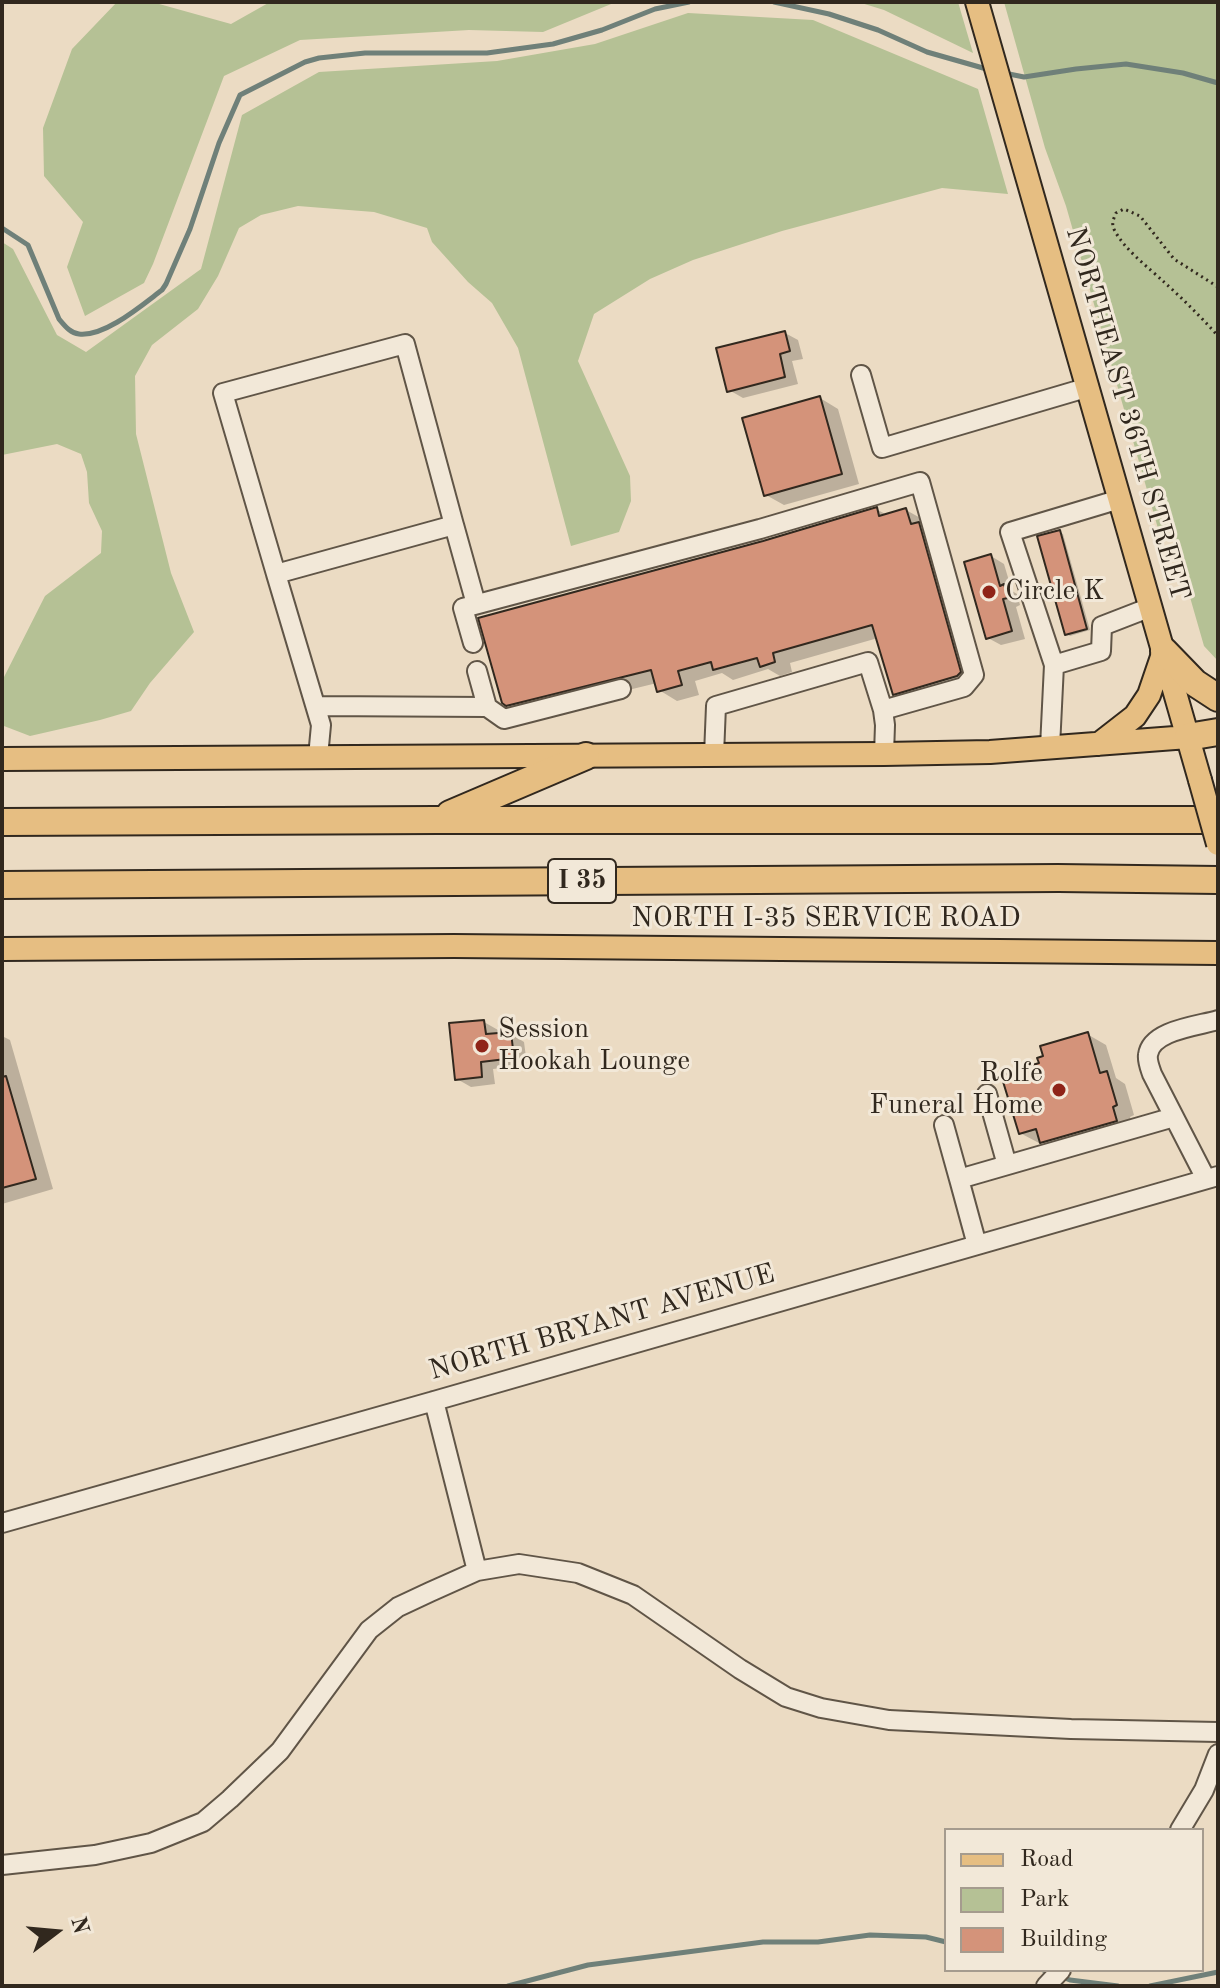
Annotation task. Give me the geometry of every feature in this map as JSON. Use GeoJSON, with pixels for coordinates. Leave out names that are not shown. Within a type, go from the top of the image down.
{"type":"FeatureCollection","features":[{"type":"Feature","properties":{"kind":"highway"},"geometry":{"type":"LineString","coordinates":[[1164,651],[1195,683],[1218,698]]}},
{"type":"Feature","properties":{"kind":"highway"},"geometry":{"type":"LineString","coordinates":[[1188,737],[1218,732]]}},
{"type":"Feature","properties":{"kind":"highway"},"geometry":{"type":"LineString","coordinates":[[436,820],[586,756]]}},
{"type":"Feature","properties":{"kind":"highway","name":"I 35"},"geometry":{"type":"LineString","coordinates":[[2,822],[1218,820]]}},
{"type":"Feature","properties":{"kind":"highway","name":"I 35"},"geometry":{"type":"LineString","coordinates":[[2,885],[1058,878],[1218,880]]}},
{"type":"Feature","properties":{"kind":"main road","name":"NORTHEAST 36TH STREET"},"geometry":{"type":"LineString","coordinates":[[977,2],[1218,844]]}},
{"type":"Feature","properties":{"kind":"main road"},"geometry":{"type":"LineString","coordinates":[[1099,744],[1135,716],[1149,695],[1164,651]]}},
{"type":"Feature","properties":{"kind":"main road"},"geometry":{"type":"LineString","coordinates":[[2,759],[884,754],[990,752],[1188,737]]}},
{"type":"Feature","properties":{"kind":"main road","name":"NORTH I-35 SERVICE ROAD"},"geometry":{"type":"LineString","coordinates":[[2,949],[454,946],[1218,953]]}},
{"type":"Feature","properties":{"kind":"street"},"geometry":{"type":"LineString","coordinates":[[318,757],[321,725],[223,393],[405,344],[476,604]]}},
{"type":"Feature","properties":{"kind":"street"},"geometry":{"type":"LineString","coordinates":[[861,375],[882,448],[1089,387]]}},
{"type":"Feature","properties":{"kind":"street"},"geometry":{"type":"LineString","coordinates":[[473,643],[463,608],[760,529],[920,482],[974,675],[964,687],[883,710]]}},
{"type":"Feature","properties":{"kind":"street"},"geometry":{"type":"LineString","coordinates":[[1050,747],[1054,665],[1010,532],[1120,499]]}},
{"type":"Feature","properties":{"kind":"street"},"geometry":{"type":"LineString","coordinates":[[276,574],[454,525]]}},
{"type":"Feature","properties":{"kind":"street"},"geometry":{"type":"LineString","coordinates":[[1054,665],[1101,651],[1102,626],[1151,607]]}},
{"type":"Feature","properties":{"kind":"street"},"geometry":{"type":"LineString","coordinates":[[714,755],[716,706],[868,662],[883,710],[884,754]]}},
{"type":"Feature","properties":{"kind":"street"},"geometry":{"type":"LineString","coordinates":[[477,671],[487,707]]}},
{"type":"Feature","properties":{"kind":"street"},"geometry":{"type":"LineString","coordinates":[[316,706],[487,707],[504,719],[621,689]]}},
{"type":"Feature","properties":{"kind":"street"},"geometry":{"type":"LineString","coordinates":[[1212,1178],[1174,1117],[1152,1074],[1148,1057],[1151,1045],[1161,1035],[1218,1020]]}},
{"type":"Feature","properties":{"kind":"street"},"geometry":{"type":"LineString","coordinates":[[987,1094],[1007,1165]]}},
{"type":"Feature","properties":{"kind":"street"},"geometry":{"type":"LineString","coordinates":[[959,1179],[1174,1117]]}},
{"type":"Feature","properties":{"kind":"street"},"geometry":{"type":"LineString","coordinates":[[944,1125],[977,1245]]}},
{"type":"Feature","properties":{"kind":"street","name":"NORTH BRYANT AVENUE"},"geometry":{"type":"LineString","coordinates":[[2,1523],[1212,1178]]}},
{"type":"Feature","properties":{"kind":"street"},"geometry":{"type":"LineString","coordinates":[[434,1401],[477,1571]]}},
{"type":"Feature","properties":{"kind":"street"},"geometry":{"type":"LineString","coordinates":[[2,1865],[95,1855],[151,1843],[203,1822],[280,1751],[369,1630],[398,1607],[477,1571],[519,1564],[578,1573],[633,1595],[696,1640],[786,1697],[821,1708],[889,1720],[1218,1732]]}},
{"type":"Feature","properties":{"kind":"street"},"geometry":{"type":"LineString","coordinates":[[1181,1828],[1204,1790],[1218,1754]]}},
{"type":"Feature","properties":{"kind":"path"},"geometry":{"type":"LineString","coordinates":[[1218,287],[1174,259],[1140,216],[1124,209],[1116,213],[1113,228],[1120,239],[1218,336]]}},
{"type":"Feature","properties":{"kind":"green space"},"geometry":{"type":"Polygon","coordinates":[[[117,2],[152,2],[231,24],[270,2],[616,2],[543,32],[469,30],[300,40],[224,76],[144,283],[85,316],[67,267],[83,222],[44,176],[43,128],[72,49],[117,2]]]}},
{"type":"Feature","properties":{"kind":"green space"},"geometry":{"type":"Polygon","coordinates":[[[858,2],[958,2],[973,53],[884,10],[858,2]]]}},
{"type":"Feature","properties":{"kind":"green space"},"geometry":{"type":"Polygon","coordinates":[[[1004,2],[1218,2],[1218,661],[1204,646],[1171,531],[1159,532],[1004,2]]]}},
{"type":"Feature","properties":{"kind":"green space"},"geometry":{"type":"Polygon","coordinates":[[[688,13],[813,20],[978,89],[1008,194],[942,188],[782,231],[693,260],[650,279],[594,314],[578,361],[630,476],[631,501],[619,532],[571,546],[518,348],[492,303],[432,242],[427,228],[374,212],[298,206],[261,215],[239,228],[218,276],[198,309],[152,345],[135,376],[136,434],[171,573],[194,632],[150,683],[131,711],[30,736],[4,726],[2,681],[45,596],[101,553],[102,531],[89,503],[87,472],[81,454],[57,444],[2,455],[2,242],[13,249],[57,335],[86,352],[201,269],[242,115],[319,72],[497,61],[595,44],[688,13]]]}},
{"type":"Feature","properties":{"kind":"building"},"geometry":{"type":"Polygon","coordinates":[[[785,331],[790,351],[780,354],[785,377],[727,392],[716,348],[785,331]]]}},
{"type":"Feature","properties":{"kind":"building"},"geometry":{"type":"Polygon","coordinates":[[[820,396],[842,474],[764,496],[742,418],[820,396]]]}},
{"type":"Feature","properties":{"kind":"building"},"geometry":{"type":"Polygon","coordinates":[[[877,507],[879,516],[906,508],[911,524],[919,522],[961,672],[957,676],[893,695],[872,625],[773,653],[775,662],[760,667],[757,658],[713,670],[711,662],[678,671],[682,685],[657,692],[651,670],[506,706],[502,703],[478,618],[877,507]]]}},
{"type":"Feature","properties":{"kind":"building"},"geometry":{"type":"Polygon","coordinates":[[[1060,530],[1087,629],[1065,635],[1037,536],[1060,530]]]}},
{"type":"Feature","properties":{"kind":"building","name":"Circle K"},"geometry":{"type":"Polygon","coordinates":[[[991,554],[1000,586],[1004,584],[1008,598],[1003,599],[1012,631],[986,639],[964,562],[991,554]]]}},
{"type":"Feature","properties":{"kind":"building","name":"Session Hookah Lounge"},"geometry":{"type":"Polygon","coordinates":[[[484,1020],[486,1034],[511,1032],[514,1058],[481,1062],[482,1077],[455,1080],[449,1023],[484,1020]]]}},
{"type":"Feature","properties":{"kind":"building","name":"Rolfe Funeral Home"},"geometry":{"type":"Polygon","coordinates":[[[1088,1032],[1100,1073],[1107,1071],[1117,1105],[1113,1107],[1117,1121],[1040,1143],[1036,1129],[1019,1134],[1001,1075],[1039,1063],[1037,1058],[1043,1056],[1040,1046],[1088,1032]]]}},
{"type":"Feature","properties":{"kind":"building"},"geometry":{"type":"Polygon","coordinates":[[[6,1076],[36,1179],[2,1188],[2,1077],[6,1076]]]}},
{"type":"Feature","properties":{"kind":"waterway"},"geometry":{"type":"LineString","coordinates":[[2,228],[28,245],[59,319],[73,332],[89,334],[134,311],[166,284],[240,95],[319,58],[365,53],[487,53],[553,44],[602,30],[655,9],[689,2]]}},
{"type":"Feature","properties":{"kind":"waterway"},"geometry":{"type":"LineString","coordinates":[[774,2],[829,14],[878,30],[927,52],[990,70]]}},
{"type":"Feature","properties":{"kind":"waterway"},"geometry":{"type":"LineString","coordinates":[[1004,73],[1024,77],[1126,64],[1183,73],[1218,83]]}},
{"type":"Feature","properties":{"kind":"waterway"},"geometry":{"type":"LineString","coordinates":[[508,1986],[588,1965],[763,1942],[818,1942],[870,1935],[926,1937],[944,1942]]}},
{"type":"Feature","properties":{"kind":"waterway"},"geometry":{"type":"LineString","coordinates":[[1048,1972],[1070,1980],[1118,1986]]}},
{"type":"Feature","properties":{"kind":"waterway"},"geometry":{"type":"LineString","coordinates":[[1150,1986],[1218,1972]]}},
{"type":"Feature","properties":{"kind":"place","name":"Circle K"},"geometry":{"type":"Point","coordinates":[989,592]}},
{"type":"Feature","properties":{"kind":"place","name":"Session Hookah Lounge"},"geometry":{"type":"Point","coordinates":[482,1046]}},
{"type":"Feature","properties":{"kind":"place","name":"Rolfe Funeral Home"},"geometry":{"type":"Point","coordinates":[1059,1090]}}]}
